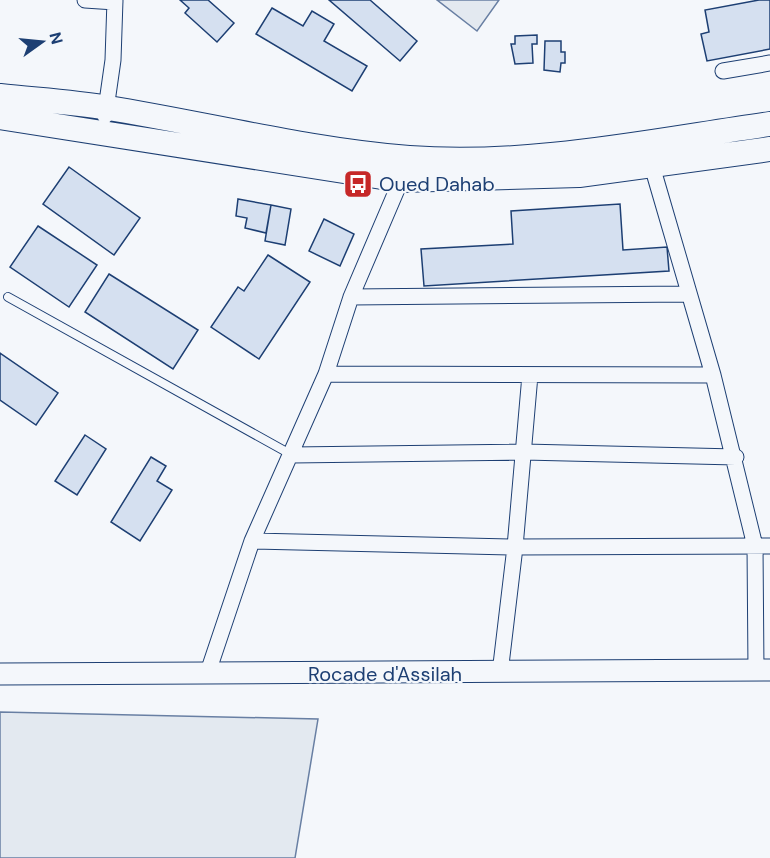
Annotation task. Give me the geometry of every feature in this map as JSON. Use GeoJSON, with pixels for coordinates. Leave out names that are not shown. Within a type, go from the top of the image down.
{"type":"FeatureCollection","features":[{"type":"Feature","properties":{"kind":"main road"},"geometry":{"type":"LineString","coordinates":[[0,96],[107,108],[306,144],[405,169],[655,144],[770,124]]}},
{"type":"Feature","properties":{"kind":"main road"},"geometry":{"type":"LineString","coordinates":[[0,117],[101,132],[405,169],[579,175],[770,149]]}},
{"type":"Feature","properties":{"kind":"street"},"geometry":{"type":"LineString","coordinates":[[84,0],[115,1],[113,60],[107,108],[101,132]]}},
{"type":"Feature","properties":{"kind":"street"},"geometry":{"type":"LineString","coordinates":[[723,71],[770,63]]}},
{"type":"Feature","properties":{"kind":"street"},"geometry":{"type":"LineString","coordinates":[[652,165],[735,457],[763,546],[763,671]]}},
{"type":"Feature","properties":{"kind":"street"},"geometry":{"type":"LineString","coordinates":[[207,675],[252,541],[326,374],[351,297],[405,169]]}},
{"type":"Feature","properties":{"kind":"street"},"geometry":{"type":"LineString","coordinates":[[351,297],[688,294]]}},
{"type":"Feature","properties":{"kind":"street"},"geometry":{"type":"LineString","coordinates":[[326,374],[713,375]]}},
{"type":"Feature","properties":{"kind":"street"},"geometry":{"type":"LineString","coordinates":[[500,673],[515,547],[530,375]]}},
{"type":"Feature","properties":{"kind":"street"},"geometry":{"type":"LineString","coordinates":[[292,455],[524,452],[735,457]]}},
{"type":"Feature","properties":{"kind":"street"},"geometry":{"type":"LineString","coordinates":[[252,541],[515,547],[763,546]]}},
{"type":"Feature","properties":{"kind":"street","name":"Rocade d'Assilah"},"geometry":{"type":"LineString","coordinates":[[0,674],[207,675],[763,671]]}},
{"type":"Feature","properties":{"kind":"lane"},"geometry":{"type":"LineString","coordinates":[[8,297],[292,455]]}},
{"type":"Feature","properties":{"kind":"shaded area"},"geometry":{"type":"Polygon","coordinates":[[[437,0],[499,0],[477,31],[437,0]]]}},
{"type":"Feature","properties":{"kind":"shaded area"},"geometry":{"type":"Polygon","coordinates":[[[0,712],[318,719],[295,858],[0,858],[0,712]]]}},
{"type":"Feature","properties":{"kind":"building"},"geometry":{"type":"Polygon","coordinates":[[[180,0],[208,0],[234,23],[217,42],[185,13],[189,8],[180,0]]]}},
{"type":"Feature","properties":{"kind":"building"},"geometry":{"type":"Polygon","coordinates":[[[329,0],[370,0],[417,41],[400,61],[329,0]]]}},
{"type":"Feature","properties":{"kind":"building"},"geometry":{"type":"Polygon","coordinates":[[[770,0],[770,49],[707,61],[701,34],[709,32],[705,10],[770,0]]]}},
{"type":"Feature","properties":{"kind":"building"},"geometry":{"type":"Polygon","coordinates":[[[272,8],[303,26],[312,11],[334,24],[324,41],[367,66],[352,91],[256,34],[272,8]]]}},
{"type":"Feature","properties":{"kind":"building"},"geometry":{"type":"Polygon","coordinates":[[[537,35],[537,44],[532,44],[533,63],[515,64],[511,44],[515,44],[515,36],[537,35]]]}},
{"type":"Feature","properties":{"kind":"building"},"geometry":{"type":"Polygon","coordinates":[[[545,41],[561,41],[561,52],[565,52],[565,63],[561,63],[560,72],[544,70],[545,41]]]}},
{"type":"Feature","properties":{"kind":"building"},"geometry":{"type":"Polygon","coordinates":[[[69,167],[140,218],[114,255],[43,204],[69,167]]]}},
{"type":"Feature","properties":{"kind":"building"},"geometry":{"type":"Polygon","coordinates":[[[238,199],[271,205],[266,233],[245,228],[247,218],[236,216],[238,199]]]}},
{"type":"Feature","properties":{"kind":"building"},"geometry":{"type":"Polygon","coordinates":[[[620,204],[623,250],[667,247],[669,271],[424,286],[421,249],[513,244],[511,211],[620,204]]]}},
{"type":"Feature","properties":{"kind":"building"},"geometry":{"type":"Polygon","coordinates":[[[271,205],[291,209],[285,245],[265,241],[271,205]]]}},
{"type":"Feature","properties":{"kind":"building"},"geometry":{"type":"Polygon","coordinates":[[[324,219],[354,234],[340,266],[309,251],[324,219]]]}},
{"type":"Feature","properties":{"kind":"building"},"geometry":{"type":"Polygon","coordinates":[[[38,226],[97,265],[69,307],[10,267],[38,226]]]}},
{"type":"Feature","properties":{"kind":"building"},"geometry":{"type":"Polygon","coordinates":[[[268,255],[310,282],[259,359],[211,327],[238,287],[244,291],[268,255]]]}},
{"type":"Feature","properties":{"kind":"building"},"geometry":{"type":"Polygon","coordinates":[[[109,274],[198,330],[173,369],[85,312],[109,274]]]}},
{"type":"Feature","properties":{"kind":"building"},"geometry":{"type":"Polygon","coordinates":[[[0,353],[58,393],[36,425],[0,400],[0,353]]]}},
{"type":"Feature","properties":{"kind":"building"},"geometry":{"type":"Polygon","coordinates":[[[85,435],[106,449],[77,495],[55,481],[85,435]]]}},
{"type":"Feature","properties":{"kind":"building"},"geometry":{"type":"Polygon","coordinates":[[[151,457],[166,466],[157,481],[172,490],[140,541],[111,522],[151,457]]]}},
{"type":"Feature","properties":{"kind":"place","name":"Oued Dahab"},"geometry":{"type":"Point","coordinates":[358,184]}}]}
